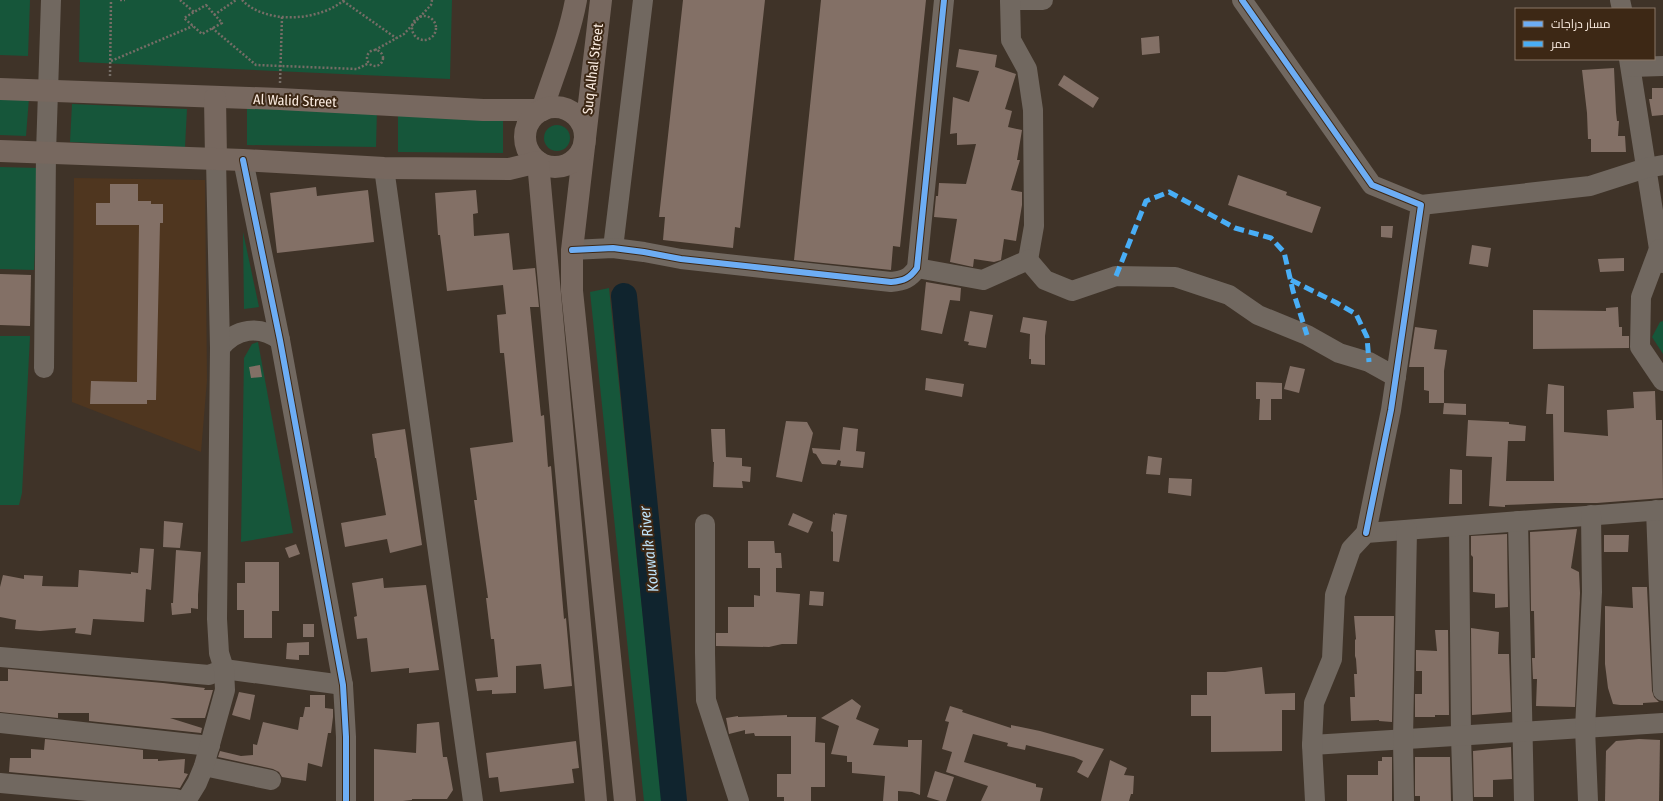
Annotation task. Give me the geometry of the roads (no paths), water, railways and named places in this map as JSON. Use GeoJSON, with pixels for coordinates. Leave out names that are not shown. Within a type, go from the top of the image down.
{"type":"FeatureCollection","features":[{"type":"Feature","properties":{"kind":"main road","name":"Suq Alhal Street"},"geometry":{"type":"LineString","coordinates":[[542,110],[564,46],[576,0]]}},
{"type":"Feature","properties":{"kind":"main road","name":"Suq Alhal Street"},"geometry":{"type":"LineString","coordinates":[[584,138],[601,0]]}},
{"type":"Feature","properties":{"kind":"main road","name":"Al Walid Street"},"geometry":{"type":"LineString","coordinates":[[0,89],[483,110],[542,110]]}},
{"type":"Feature","properties":{"kind":"main road"},"geometry":{"type":"LineString","coordinates":[[215,98],[216,159]]}},
{"type":"Feature","properties":{"kind":"main road"},"geometry":{"type":"LineString","coordinates":[[584,138],[583,147],[579,155],[572,162],[564,166],[555,167],[546,166],[531,156],[527,148],[525,135],[529,122],[535,115],[550,107],[571,112],[580,122],[584,130],[584,138],[572,250],[572,291],[625,801]]}},
{"type":"Feature","properties":{"kind":"main road"},"geometry":{"type":"LineString","coordinates":[[0,151],[243,160],[384,168],[509,169],[538,162]]}},
{"type":"Feature","properties":{"kind":"main road"},"geometry":{"type":"LineString","coordinates":[[538,162],[596,801]]}},
{"type":"Feature","properties":{"kind":"street"},"geometry":{"type":"LineString","coordinates":[[44,368],[46,153],[50,0]]}},
{"type":"Feature","properties":{"kind":"street"},"geometry":{"type":"LineString","coordinates":[[613,248],[643,0]]}},
{"type":"Feature","properties":{"kind":"street"},"geometry":{"type":"LineString","coordinates":[[572,250],[613,248],[681,259],[892,282],[902,281],[910,277],[917,268],[944,0]]}},
{"type":"Feature","properties":{"kind":"street"},"geometry":{"type":"LineString","coordinates":[[1028,260],[1034,226],[1033,110],[1027,69],[1011,40],[1010,0],[1043,0]]}},
{"type":"Feature","properties":{"kind":"street"},"geometry":{"type":"LineString","coordinates":[[1242,0],[1372,185],[1421,205],[1590,186],[1655,167]]}},
{"type":"Feature","properties":{"kind":"street"},"geometry":{"type":"LineString","coordinates":[[1663,66],[1630,63],[1655,167],[1661,256],[1641,297],[1640,348],[1663,381]]}},
{"type":"Feature","properties":{"kind":"street"},"geometry":{"type":"LineString","coordinates":[[186,801],[197,783],[204,766],[225,690],[224,669],[219,653],[217,619],[220,348],[216,159]]}},
{"type":"Feature","properties":{"kind":"street"},"geometry":{"type":"LineString","coordinates":[[243,160],[280,340],[343,684],[346,737],[346,801]]}},
{"type":"Feature","properties":{"kind":"street"},"geometry":{"type":"LineString","coordinates":[[384,168],[473,801]]}},
{"type":"Feature","properties":{"kind":"street"},"geometry":{"type":"LineString","coordinates":[[1315,801],[1312,745],[1314,703],[1332,659],[1335,595],[1350,549],[1366,533],[1391,410],[1421,205]]}},
{"type":"Feature","properties":{"kind":"street"},"geometry":{"type":"LineString","coordinates":[[917,268],[983,280],[1028,260]]}},
{"type":"Feature","properties":{"kind":"street"},"geometry":{"type":"LineString","coordinates":[[1028,260],[1045,280],[1072,291],[1116,276],[1175,277],[1229,295],[1258,315],[1307,335],[1339,353],[1369,362],[1396,377]]}},
{"type":"Feature","properties":{"kind":"street"},"geometry":{"type":"LineString","coordinates":[[220,348],[232,336],[248,330],[265,332],[280,340]]}},
{"type":"Feature","properties":{"kind":"street"},"geometry":{"type":"LineString","coordinates":[[1366,533],[1659,510],[1663,691]]}},
{"type":"Feature","properties":{"kind":"street"},"geometry":{"type":"LineString","coordinates":[[1588,801],[1585,728],[1592,592],[1591,515]]}},
{"type":"Feature","properties":{"kind":"street"},"geometry":{"type":"LineString","coordinates":[[1518,521],[1524,801]]}},
{"type":"Feature","properties":{"kind":"street"},"geometry":{"type":"LineString","coordinates":[[705,524],[706,700],[738,801]]}},
{"type":"Feature","properties":{"kind":"street"},"geometry":{"type":"LineString","coordinates":[[1460,526],[1461,736],[1463,801]]}},
{"type":"Feature","properties":{"kind":"street"},"geometry":{"type":"LineString","coordinates":[[1404,801],[1403,739],[1407,530]]}},
{"type":"Feature","properties":{"kind":"street"},"geometry":{"type":"LineString","coordinates":[[0,657],[209,675],[224,669],[343,684]]}},
{"type":"Feature","properties":{"kind":"street"},"geometry":{"type":"LineString","coordinates":[[0,723],[210,746]]}},
{"type":"Feature","properties":{"kind":"street"},"geometry":{"type":"LineString","coordinates":[[1312,745],[1663,723]]}},
{"type":"Feature","properties":{"kind":"street"},"geometry":{"type":"LineString","coordinates":[[204,766],[270,780]]}},
{"type":"Feature","properties":{"kind":"street"},"geometry":{"type":"LineString","coordinates":[[0,783],[176,799],[183,801]]}},
{"type":"Feature","properties":{"kind":"waterway","name":"Kouwaik River"},"geometry":{"type":"LineString","coordinates":[[624,296],[674,801]]}}]}
